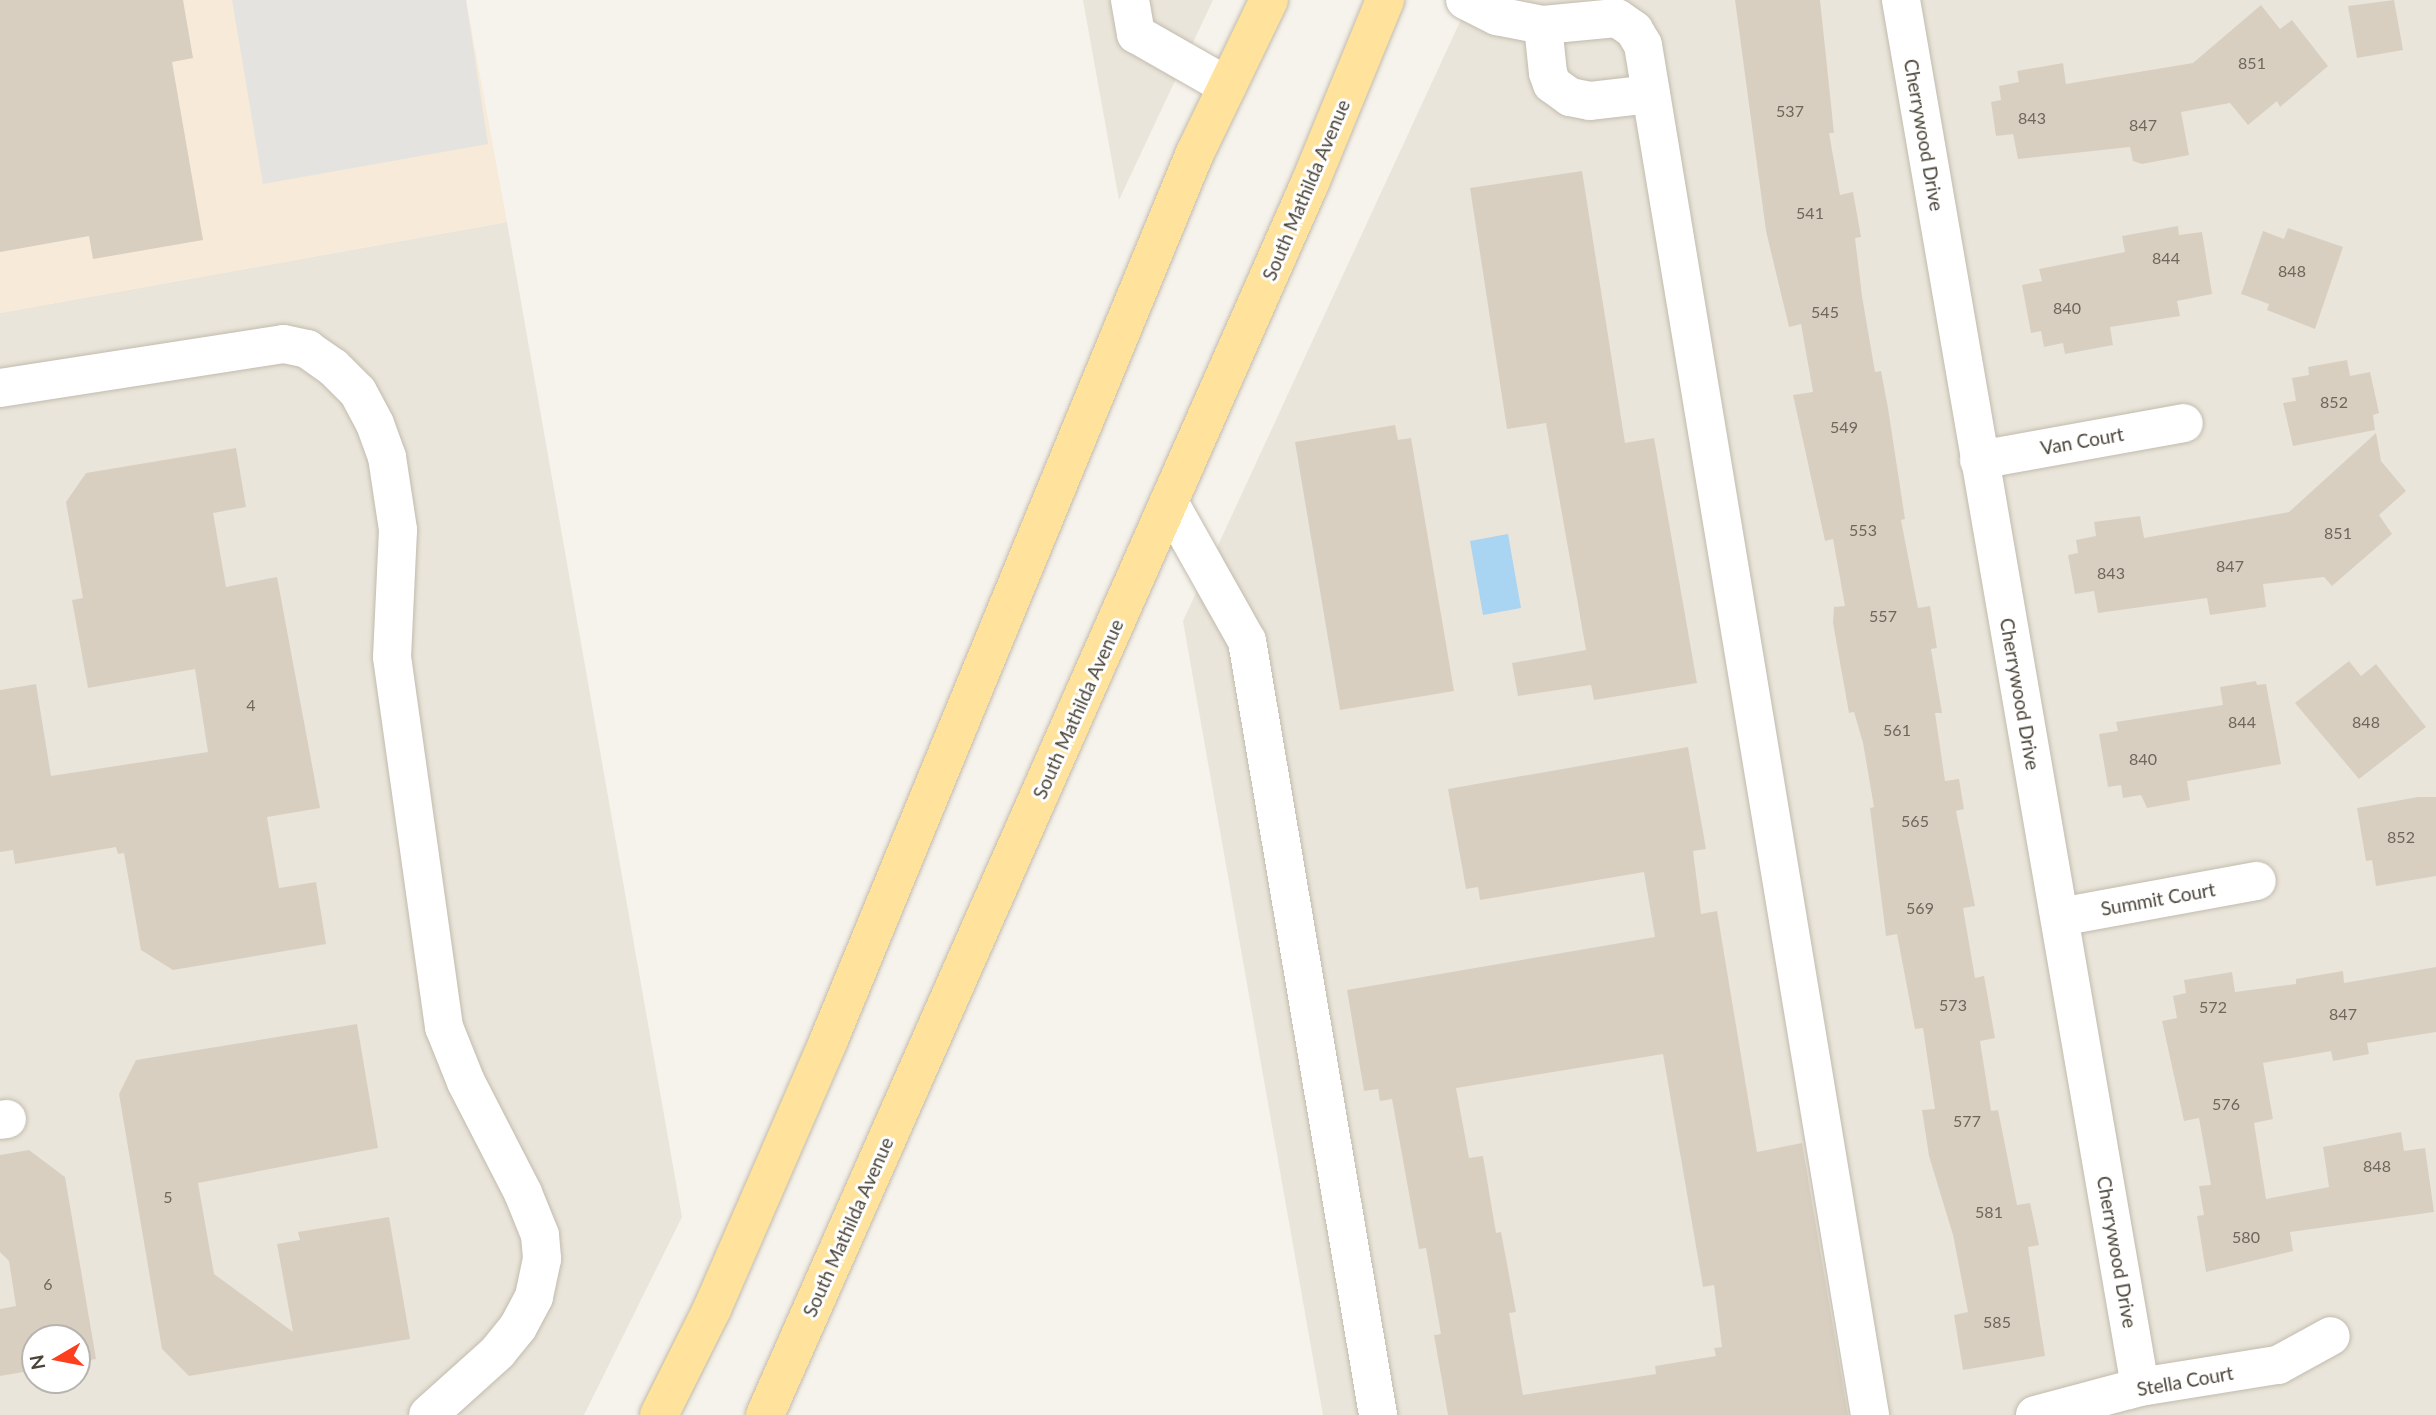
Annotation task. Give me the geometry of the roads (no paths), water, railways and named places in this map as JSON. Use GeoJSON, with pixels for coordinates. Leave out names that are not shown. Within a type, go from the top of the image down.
{"type":"FeatureCollection","features":[{"type":"Feature","properties":{"kind":"main road"},"geometry":{"type":"LineString","coordinates":[[659,1415],[712,1309],[823,1055],[1111,355],[1227,86],[1269,0]]}},
{"type":"Feature","properties":{"kind":"main road","name":"South Mathilda Avenue"},"geometry":{"type":"LineString","coordinates":[[765,1415],[1310,183],[1385,0]]}},
{"type":"Feature","properties":{"kind":"street"},"geometry":{"type":"LineString","coordinates":[[1130,0],[1136,34],[1227,86]]}},
{"type":"Feature","properties":{"kind":"street"},"geometry":{"type":"LineString","coordinates":[[1465,0],[1497,16],[1544,26],[1598,16],[1627,23],[1643,45],[1870,1415]]}},
{"type":"Feature","properties":{"kind":"street","name":"Cherrywood Drive"},"geometry":{"type":"LineString","coordinates":[[1906,1],[1979,460],[2140,1387]]}},
{"type":"Feature","properties":{"kind":"street"},"geometry":{"type":"LineString","coordinates":[[1544,26],[1548,73],[1552,84],[1570,97],[1590,101],[1651,94]]}},
{"type":"Feature","properties":{"kind":"street"},"geometry":{"type":"LineString","coordinates":[[0,388],[284,344],[307,349],[333,367],[358,393],[375,424],[387,457],[398,530],[392,657],[444,1027],[466,1082],[523,1193],[540,1235],[542,1259],[534,1297],[518,1327],[498,1352],[428,1415]]}},
{"type":"Feature","properties":{"kind":"street","name":"Van Court"},"geometry":{"type":"LineString","coordinates":[[1979,460],[2185,423]]}},
{"type":"Feature","properties":{"kind":"street"},"geometry":{"type":"LineString","coordinates":[[1169,502],[1247,641],[1378,1415]]}},
{"type":"Feature","properties":{"kind":"street","name":"Summit Court"},"geometry":{"type":"LineString","coordinates":[[2060,917],[2257,881]]}},
{"type":"Feature","properties":{"kind":"street","name":"Stella Court"},"geometry":{"type":"LineString","coordinates":[[2035,1415],[2140,1387],[2278,1364],[2331,1336]]}},
{"type":"Feature","properties":{"kind":"water"},"geometry":{"type":"Polygon","coordinates":[[[1508,534],[1521,608],[1483,615],[1470,541],[1508,534]]]}}]}
